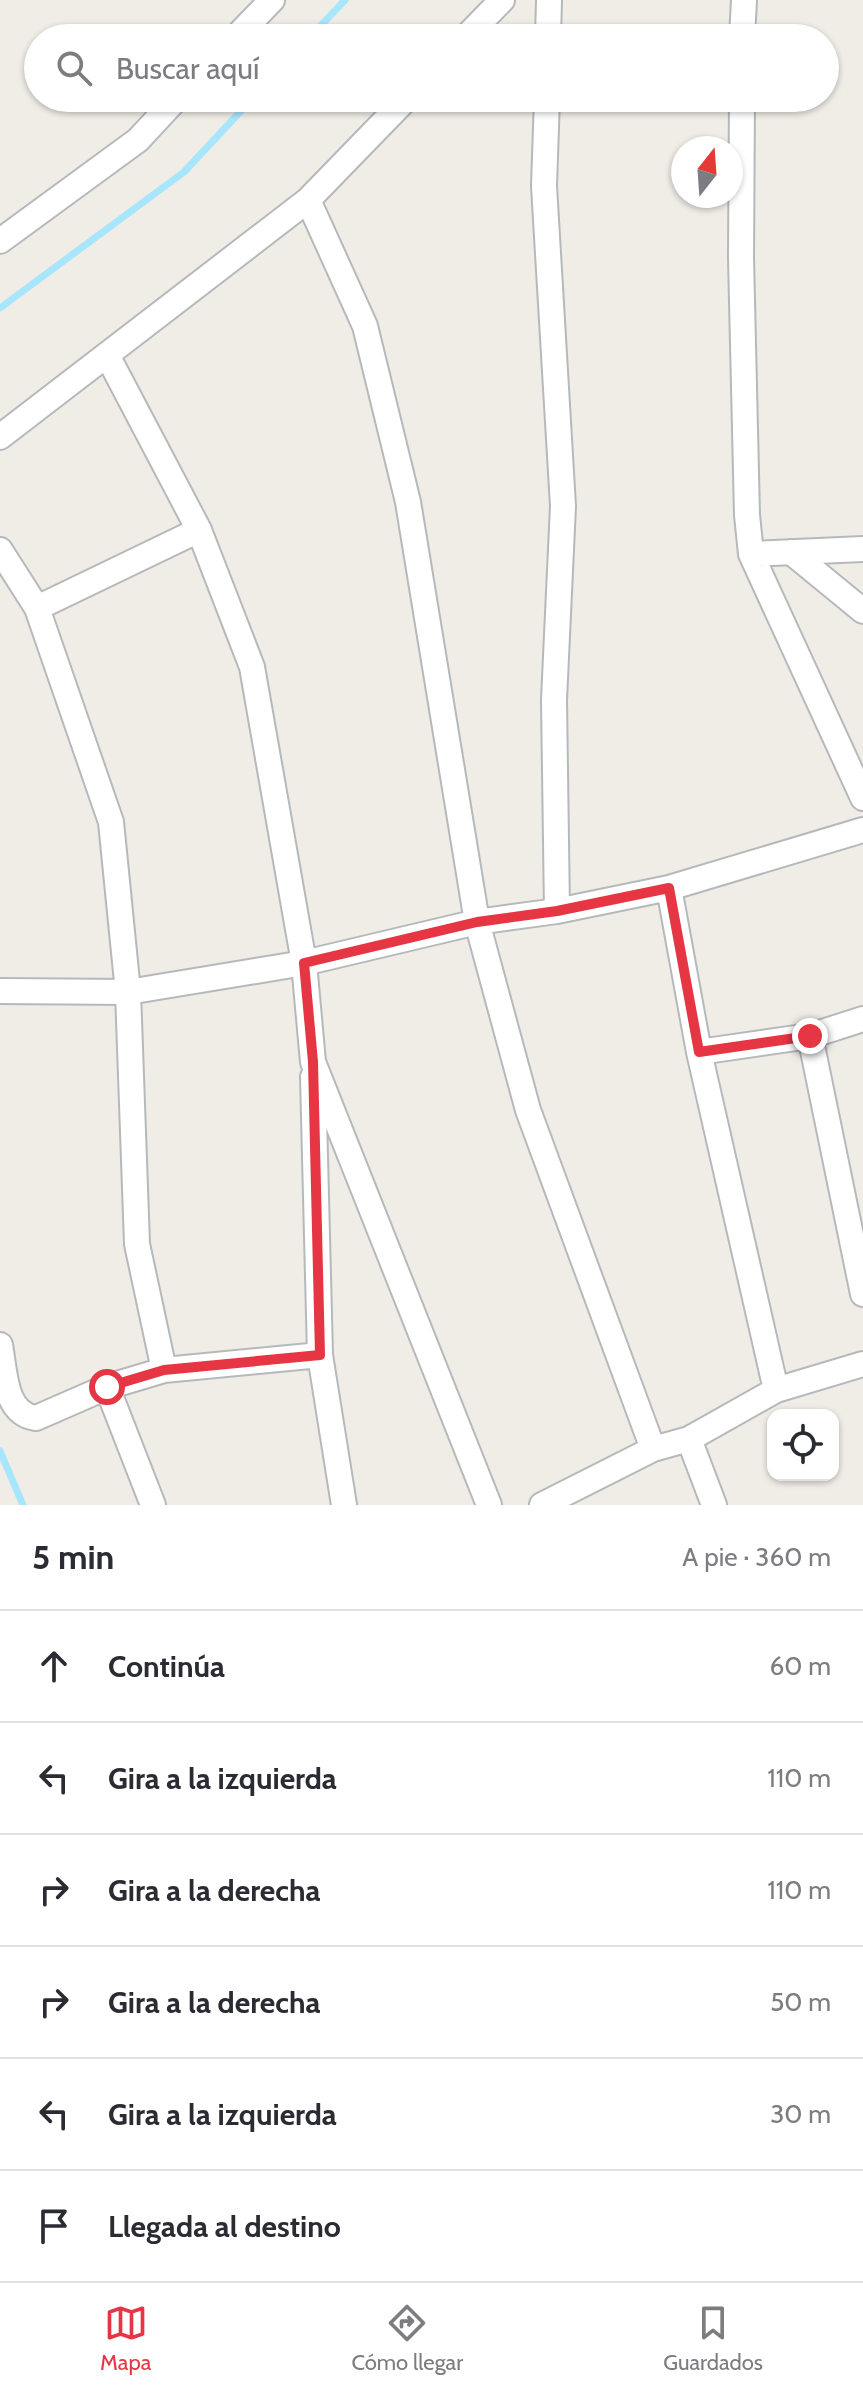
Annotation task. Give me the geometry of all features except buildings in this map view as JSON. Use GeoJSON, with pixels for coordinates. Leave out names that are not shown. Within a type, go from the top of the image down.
{"type":"FeatureCollection","features":[{"type":"Feature","properties":{"kind":"street"},"geometry":{"type":"LineString","coordinates":[[249,24],[272,0]]}},
{"type":"Feature","properties":{"kind":"street"},"geometry":{"type":"LineString","coordinates":[[479,24],[502,0]]}},
{"type":"Feature","properties":{"kind":"street"},"geometry":{"type":"LineString","coordinates":[[548,24],[549,0]]}},
{"type":"Feature","properties":{"kind":"street"},"geometry":{"type":"LineString","coordinates":[[743,24],[744,0]]}},
{"type":"Feature","properties":{"kind":"street"},"geometry":{"type":"LineString","coordinates":[[0,241],[138,140],[164,112]]}},
{"type":"Feature","properties":{"kind":"street"},"geometry":{"type":"LineString","coordinates":[[0,437],[308,200],[393,112]]}},
{"type":"Feature","properties":{"kind":"street"},"geometry":{"type":"LineString","coordinates":[[547,112],[544,186],[563,506],[554,700],[557,911]]}},
{"type":"Feature","properties":{"kind":"street"},"geometry":{"type":"LineString","coordinates":[[742,112],[741,258],[747,515],[751,554],[863,798]]}},
{"type":"Feature","properties":{"kind":"street"},"geometry":{"type":"LineString","coordinates":[[308,200],[365,326],[408,502],[477,922],[528,1110],[653,1449]]}},
{"type":"Feature","properties":{"kind":"street"},"geometry":{"type":"LineString","coordinates":[[107,355],[199,530],[252,667],[304,963],[313,1062],[320,1355],[344,1505]]}},
{"type":"Feature","properties":{"kind":"street"},"geometry":{"type":"LineString","coordinates":[[37,608],[199,530]]}},
{"type":"Feature","properties":{"kind":"street"},"geometry":{"type":"LineString","coordinates":[[751,554],[863,549]]}},
{"type":"Feature","properties":{"kind":"street"},"geometry":{"type":"LineString","coordinates":[[0,550],[37,608],[111,822],[128,992],[137,1244],[164,1370]]}},
{"type":"Feature","properties":{"kind":"street"},"geometry":{"type":"LineString","coordinates":[[791,552],[863,611]]}},
{"type":"Feature","properties":{"kind":"street"},"geometry":{"type":"LineString","coordinates":[[0,991],[128,992],[304,963],[477,922],[557,911],[669,888],[863,830]]}},
{"type":"Feature","properties":{"kind":"street"},"geometry":{"type":"LineString","coordinates":[[669,888],[699,1052],[776,1390]]}},
{"type":"Feature","properties":{"kind":"street"},"geometry":{"type":"LineString","coordinates":[[699,1052],[810,1036],[863,1019]]}},
{"type":"Feature","properties":{"kind":"street"},"geometry":{"type":"LineString","coordinates":[[810,1036],[863,1294]]}},
{"type":"Feature","properties":{"kind":"street"},"geometry":{"type":"LineString","coordinates":[[313,1062],[489,1505]]}},
{"type":"Feature","properties":{"kind":"street"},"geometry":{"type":"LineString","coordinates":[[0,1345],[12,1405],[26,1417],[36,1418],[107,1387],[164,1370],[320,1355]]}},
{"type":"Feature","properties":{"kind":"street"},"geometry":{"type":"LineString","coordinates":[[542,1505],[653,1449],[689,1439],[776,1390],[860,1373]]}},
{"type":"Feature","properties":{"kind":"street"},"geometry":{"type":"LineString","coordinates":[[107,1387],[153,1505]]}},
{"type":"Feature","properties":{"kind":"street"},"geometry":{"type":"LineString","coordinates":[[689,1439],[714,1505]]}},
{"type":"Feature","properties":{"kind":"waterway"},"geometry":{"type":"LineString","coordinates":[[322,24],[345,0]]}},
{"type":"Feature","properties":{"kind":"waterway"},"geometry":{"type":"LineString","coordinates":[[0,308],[184,172],[240,112]]}},
{"type":"Feature","properties":{"kind":"waterway"},"geometry":{"type":"LineString","coordinates":[[0,1451],[23,1505]]}},
{"type":"Feature","properties":{"kind":"route"},"geometry":{"type":"LineString","coordinates":[[107,1387],[164,1370],[320,1355],[313,1062],[304,963],[477,922],[557,911],[669,888],[699,1052],[810,1036]]}}]}
